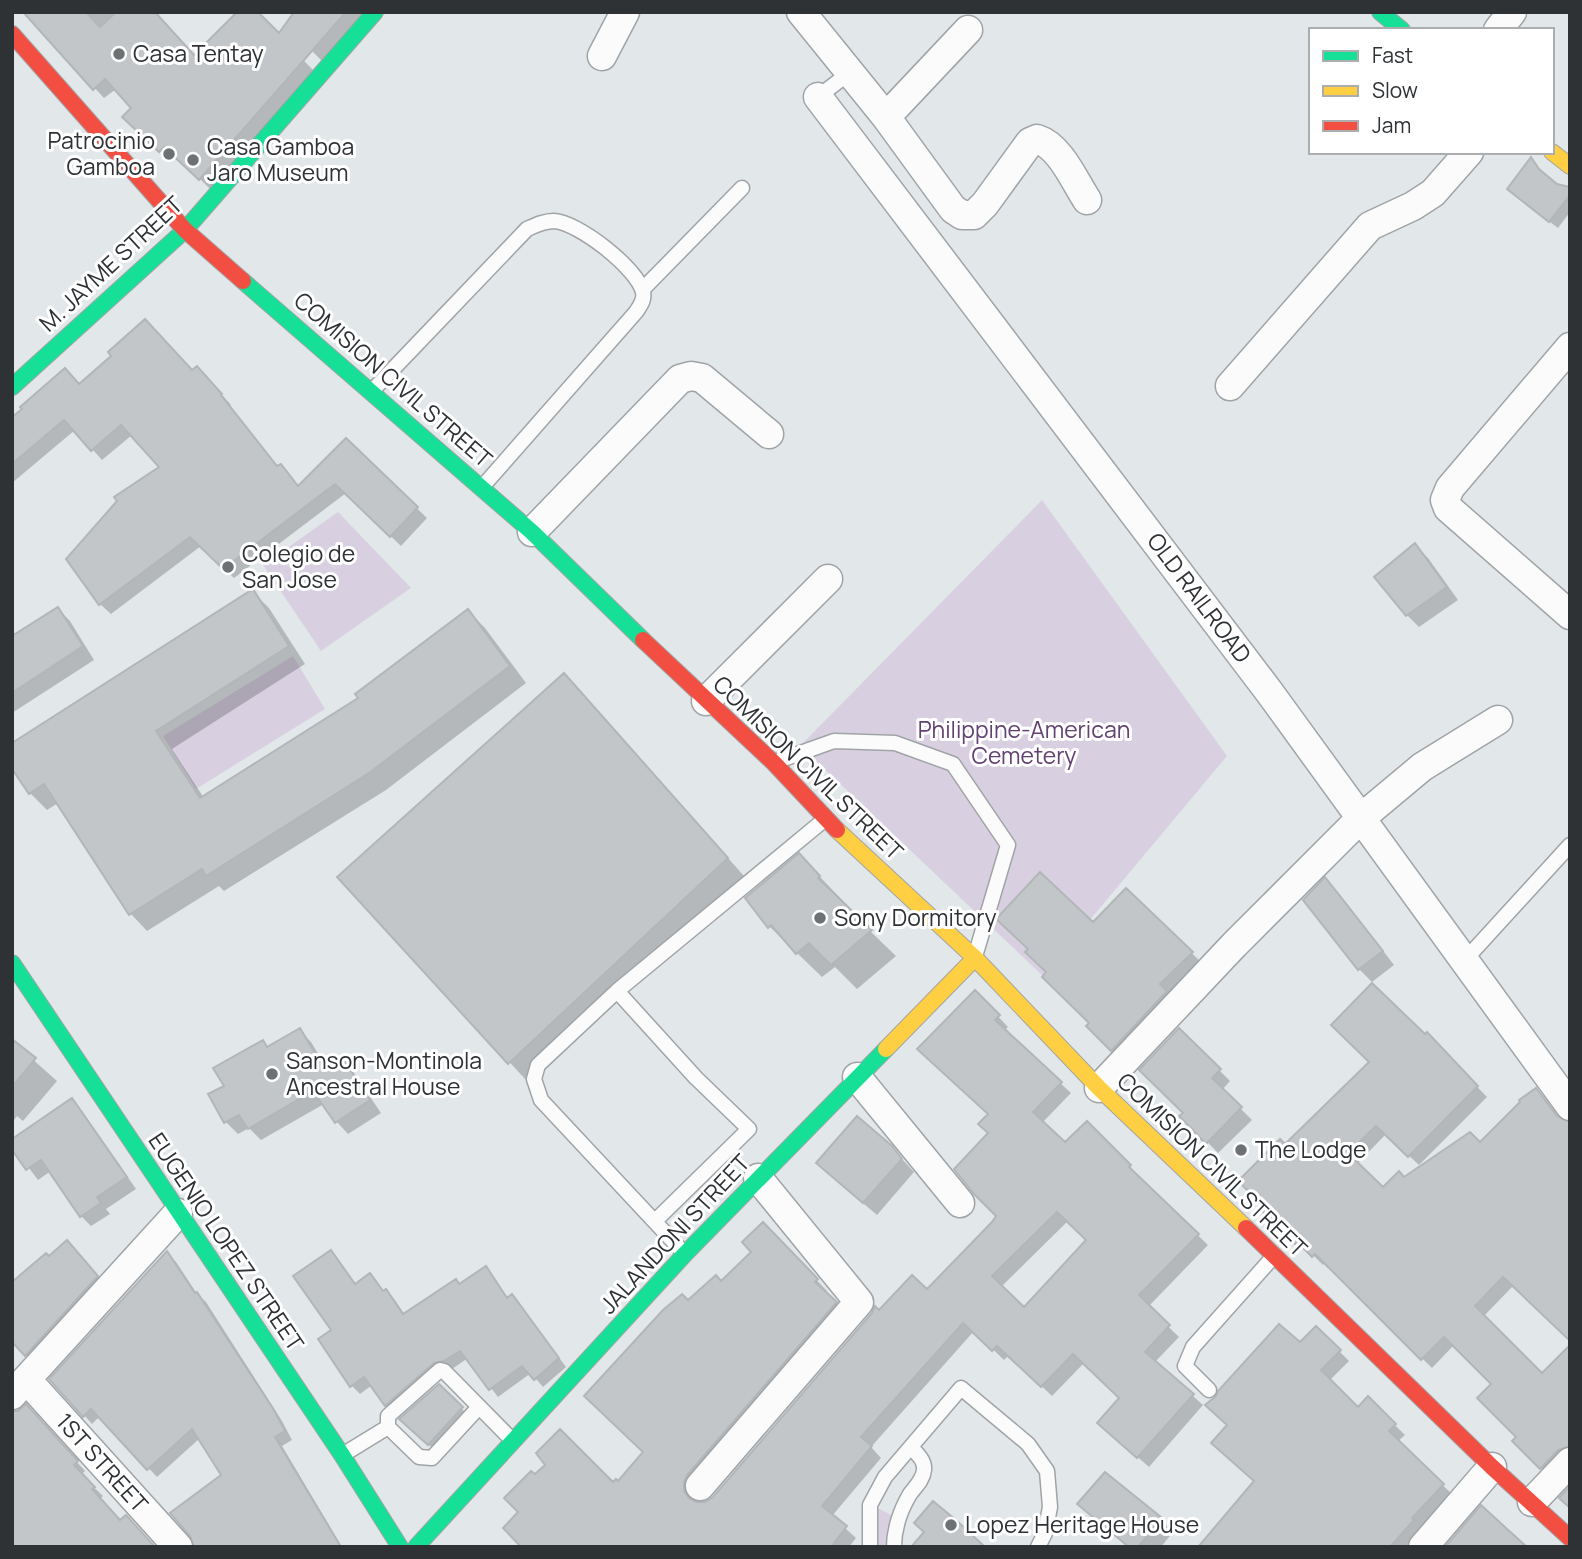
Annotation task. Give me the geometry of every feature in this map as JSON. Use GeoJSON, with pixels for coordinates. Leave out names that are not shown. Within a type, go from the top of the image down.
{"type":"FeatureCollection","features":[{"type":"Feature","properties":{"kind":"main road","name":"M. JAYME STREET"},"geometry":{"type":"LineString","coordinates":[[12,387],[185,230],[375,12]]}},
{"type":"Feature","properties":{"kind":"main road"},"geometry":{"type":"LineString","coordinates":[[1380,12],[1400,28]]}},
{"type":"Feature","properties":{"kind":"main road","name":"COMISION CIVIL STREET"},"geometry":{"type":"LineString","coordinates":[[12,34],[185,230],[532,531],[706,701],[774,763],[825,819],[975,958],[1099,1088],[1492,1467],[1570,1538]]}},
{"type":"Feature","properties":{"kind":"main road"},"geometry":{"type":"LineString","coordinates":[[1554,154],[1570,166]]}},
{"type":"Feature","properties":{"kind":"main road","name":"JALANDONI STREET"},"geometry":{"type":"LineString","coordinates":[[416,1547],[685,1254],[975,958]]}},
{"type":"Feature","properties":{"kind":"main road","name":"EUGENIO LOPEZ STREET"},"geometry":{"type":"LineString","coordinates":[[12,963],[342,1455],[400,1547]]}},
{"type":"Feature","properties":{"kind":"street"},"geometry":{"type":"LineString","coordinates":[[602,56],[625,12]]}},
{"type":"Feature","properties":{"kind":"street"},"geometry":{"type":"LineString","coordinates":[[802,12],[886,117],[953,209],[962,215],[974,215],[985,204],[1030,142],[1037,139],[1046,142],[1056,153],[1087,200]]}},
{"type":"Feature","properties":{"kind":"street"},"geometry":{"type":"LineString","coordinates":[[1499,28],[1511,12]]}},
{"type":"Feature","properties":{"kind":"street"},"geometry":{"type":"LineString","coordinates":[[886,117],[968,30]]}},
{"type":"Feature","properties":{"kind":"street","name":"OLD RAILROAD"},"geometry":{"type":"LineString","coordinates":[[818,97],[1270,693],[1569,1105]]}},
{"type":"Feature","properties":{"kind":"street"},"geometry":{"type":"LineString","coordinates":[[1230,386],[1370,226],[1413,206],[1433,193],[1467,154]]}},
{"type":"Feature","properties":{"kind":"street"},"geometry":{"type":"LineString","coordinates":[[1570,347],[1451,488],[1445,500],[1448,509],[1570,615]]}},
{"type":"Feature","properties":{"kind":"street"},"geometry":{"type":"LineString","coordinates":[[532,531],[680,379],[691,376],[702,378],[769,434]]}},
{"type":"Feature","properties":{"kind":"street"},"geometry":{"type":"LineString","coordinates":[[706,701],[828,579]]}},
{"type":"Feature","properties":{"kind":"street"},"geometry":{"type":"LineString","coordinates":[[1099,1088],[1234,945],[1361,818],[1422,767],[1498,720]]}},
{"type":"Feature","properties":{"kind":"street"},"geometry":{"type":"LineString","coordinates":[[857,1077],[960,1203]]}},
{"type":"Feature","properties":{"kind":"street"},"geometry":{"type":"LineString","coordinates":[[700,1486],[859,1302],[758,1178]]}},
{"type":"Feature","properties":{"kind":"street"},"geometry":{"type":"LineString","coordinates":[[19,1387],[178,1213]]}},
{"type":"Feature","properties":{"kind":"street","name":"1ST STREET"},"geometry":{"type":"LineString","coordinates":[[19,1387],[178,1547]]}},
{"type":"Feature","properties":{"kind":"street"},"geometry":{"type":"LineString","coordinates":[[1532,1502],[1570,1462]]}},
{"type":"Feature","properties":{"kind":"street"},"geometry":{"type":"LineString","coordinates":[[1423,1547],[1492,1467]]}},
{"type":"Feature","properties":{"kind":"lane"},"geometry":{"type":"LineString","coordinates":[[818,97],[849,72]]}},
{"type":"Feature","properties":{"kind":"lane"},"geometry":{"type":"LineString","coordinates":[[643,289],[742,188]]}},
{"type":"Feature","properties":{"kind":"lane"},"geometry":{"type":"LineString","coordinates":[[372,391],[527,229],[539,223],[555,221],[580,230],[606,246],[643,289],[643,300],[636,312],[482,487]]}},
{"type":"Feature","properties":{"kind":"lane"},"geometry":{"type":"LineString","coordinates":[[774,763],[834,741],[895,743],[953,764],[1008,845],[975,958]]}},
{"type":"Feature","properties":{"kind":"lane"},"geometry":{"type":"LineString","coordinates":[[685,1254],[541,1100],[534,1079],[538,1065],[617,991],[825,819]]}},
{"type":"Feature","properties":{"kind":"lane"},"geometry":{"type":"LineString","coordinates":[[1464,961],[1570,845]]}},
{"type":"Feature","properties":{"kind":"lane"},"geometry":{"type":"LineString","coordinates":[[617,991],[696,1079],[749,1129],[655,1221]]}},
{"type":"Feature","properties":{"kind":"lane"},"geometry":{"type":"LineString","coordinates":[[1209,1390],[1185,1366],[1193,1347],[1275,1255]]}},
{"type":"Feature","properties":{"kind":"lane"},"geometry":{"type":"LineString","coordinates":[[479,1407],[432,1458],[419,1457],[388,1427],[388,1416],[440,1370],[444,1371],[513,1441]]}},
{"type":"Feature","properties":{"kind":"lane"},"geometry":{"type":"LineString","coordinates":[[870,1547],[870,1505],[885,1477],[961,1388],[1028,1444],[1047,1471],[1050,1507],[1045,1533],[1038,1547]]}},
{"type":"Feature","properties":{"kind":"lane"},"geometry":{"type":"LineString","coordinates":[[342,1455],[388,1427]]}},
{"type":"Feature","properties":{"kind":"lane"},"geometry":{"type":"LineString","coordinates":[[894,1547],[894,1534],[900,1518],[910,1495],[920,1483],[924,1469],[921,1458],[911,1447]]}},
{"type":"Feature","properties":{"kind":"green space","name":"Philippine-American Cemetery"},"geometry":{"type":"Polygon","coordinates":[[[1042,500],[1227,756],[1043,976],[800,746],[1042,500]]]}},
{"type":"Feature","properties":{"kind":"green space"},"geometry":{"type":"Polygon","coordinates":[[[338,512],[411,588],[321,651],[263,565],[338,512]]]}},
{"type":"Feature","properties":{"kind":"green space"},"geometry":{"type":"Polygon","coordinates":[[[293,656],[325,709],[196,789],[163,736],[293,656]]]}},
{"type":"Feature","properties":{"kind":"green space"},"geometry":{"type":"Polygon","coordinates":[[[876,1507],[893,1516],[888,1530],[888,1547],[875,1547],[876,1507]]]}},
{"type":"Feature","properties":{"kind":"building"},"geometry":{"type":"Polygon","coordinates":[[[23,12],[86,12],[100,27],[116,12],[155,12],[194,55],[237,12],[258,12],[279,33],[294,12],[346,12],[199,180],[164,147],[159,152],[122,117],[131,108],[105,79],[93,90],[23,12]]]}},
{"type":"Feature","properties":{"kind":"building"},"geometry":{"type":"Polygon","coordinates":[[[1531,157],[1539,169],[1557,184],[1570,187],[1570,195],[1549,222],[1507,189],[1531,157]]]}},
{"type":"Feature","properties":{"kind":"building"},"geometry":{"type":"Polygon","coordinates":[[[145,319],[192,370],[197,366],[277,466],[281,464],[298,486],[346,438],[418,507],[390,537],[335,484],[223,569],[190,537],[99,605],[66,559],[117,501],[114,497],[159,467],[121,425],[91,451],[64,420],[12,464],[12,417],[65,368],[79,384],[111,356],[108,352],[145,319]]]}},
{"type":"Feature","properties":{"kind":"building"},"geometry":{"type":"Polygon","coordinates":[[[1415,543],[1447,587],[1406,616],[1374,577],[1415,543]]]}},
{"type":"Feature","properties":{"kind":"building"},"geometry":{"type":"Polygon","coordinates":[[[253,589],[289,646],[156,731],[200,798],[358,698],[355,694],[468,609],[510,666],[369,773],[206,876],[202,869],[129,915],[44,784],[29,794],[12,769],[12,743],[253,589]]]}},
{"type":"Feature","properties":{"kind":"building"},"geometry":{"type":"Polygon","coordinates":[[[58,607],[83,646],[12,693],[12,636],[58,607]]]}},
{"type":"Feature","properties":{"kind":"building"},"geometry":{"type":"Polygon","coordinates":[[[564,673],[728,858],[508,1064],[337,877],[564,673]]]}},
{"type":"Feature","properties":{"kind":"building"},"geometry":{"type":"Polygon","coordinates":[[[799,853],[820,876],[818,878],[872,930],[831,965],[809,943],[796,954],[771,925],[768,928],[745,898],[799,853]]]}},
{"type":"Feature","properties":{"kind":"building"},"geometry":{"type":"Polygon","coordinates":[[[1040,872],[1093,922],[1126,888],[1193,952],[1160,984],[1167,991],[1111,1051],[1086,1026],[1089,1023],[1042,977],[1046,972],[1025,952],[1028,949],[996,919],[1040,872]]]}},
{"type":"Feature","properties":{"kind":"building"},"geometry":{"type":"Polygon","coordinates":[[[1325,877],[1383,951],[1358,970],[1303,900],[1325,877]]]}},
{"type":"Feature","properties":{"kind":"building"},"geometry":{"type":"Polygon","coordinates":[[[1372,983],[1425,1034],[1427,1032],[1478,1086],[1408,1157],[1376,1126],[1348,1153],[1383,1187],[1399,1171],[1404,1177],[1470,1132],[1480,1142],[1519,1100],[1536,1088],[1557,1116],[1570,1122],[1570,1341],[1503,1277],[1475,1306],[1542,1373],[1570,1345],[1570,1446],[1558,1450],[1540,1469],[1512,1441],[1516,1437],[1477,1398],[1491,1384],[1444,1337],[1421,1360],[1315,1254],[1312,1257],[1302,1246],[1299,1248],[1259,1208],[1262,1205],[1238,1181],[1280,1139],[1285,1144],[1369,1062],[1331,1025],[1372,983]]]}},
{"type":"Feature","properties":{"kind":"building"},"geometry":{"type":"Polygon","coordinates":[[[975,990],[1000,1015],[995,1020],[1062,1082],[1033,1112],[1065,1142],[1087,1121],[1131,1165],[1129,1167],[1199,1234],[1139,1295],[1170,1325],[1145,1352],[1194,1394],[1137,1458],[1097,1423],[1119,1398],[1073,1354],[1041,1387],[997,1346],[992,1351],[963,1323],[861,1437],[872,1446],[822,1506],[847,1526],[831,1547],[521,1547],[503,1528],[518,1512],[504,1498],[531,1471],[535,1474],[545,1465],[536,1453],[560,1429],[613,1482],[616,1479],[618,1481],[643,1452],[584,1396],[663,1310],[682,1294],[688,1300],[716,1275],[721,1281],[751,1252],[742,1242],[763,1222],[818,1279],[815,1282],[837,1302],[687,1475],[684,1491],[696,1502],[705,1502],[713,1497],[872,1313],[875,1306],[879,1310],[912,1275],[927,1289],[992,1222],[996,1216],[954,1169],[988,1133],[978,1124],[988,1114],[917,1049],[975,990]],[[1057,1212],[992,1276],[1024,1307],[1086,1240],[1057,1212]]]}},
{"type":"Feature","properties":{"kind":"building","name":"Sanson-Montinola Ancestral House"},"geometry":{"type":"Polygon","coordinates":[[[300,1028],[325,1070],[343,1059],[370,1100],[335,1123],[313,1091],[248,1129],[239,1115],[224,1123],[208,1094],[224,1086],[213,1068],[263,1040],[267,1047],[300,1028]]]}},
{"type":"Feature","properties":{"kind":"building"},"geometry":{"type":"Polygon","coordinates":[[[1179,1028],[1221,1069],[1212,1078],[1242,1107],[1206,1144],[1179,1116],[1183,1113],[1139,1070],[1179,1028]]]}},
{"type":"Feature","properties":{"kind":"building"},"geometry":{"type":"Polygon","coordinates":[[[12,1039],[36,1058],[12,1087],[12,1039]]]}},
{"type":"Feature","properties":{"kind":"building"},"geometry":{"type":"Polygon","coordinates":[[[72,1098],[127,1177],[97,1197],[101,1203],[80,1217],[41,1160],[26,1170],[12,1150],[12,1139],[72,1098]]]}},
{"type":"Feature","properties":{"kind":"building"},"geometry":{"type":"Polygon","coordinates":[[[857,1116],[892,1146],[902,1159],[863,1203],[816,1163],[857,1116]]]}},
{"type":"Feature","properties":{"kind":"building"},"geometry":{"type":"Polygon","coordinates":[[[67,1240],[98,1276],[25,1356],[12,1342],[12,1282],[46,1253],[49,1256],[67,1240]]]}},
{"type":"Feature","properties":{"kind":"building"},"geometry":{"type":"Polygon","coordinates":[[[331,1250],[355,1284],[370,1273],[383,1291],[386,1289],[403,1314],[456,1279],[459,1284],[486,1266],[507,1298],[512,1294],[559,1358],[534,1380],[522,1366],[489,1390],[460,1351],[444,1361],[434,1363],[385,1406],[364,1377],[350,1387],[318,1339],[331,1330],[293,1276],[331,1250]]]}},
{"type":"Feature","properties":{"kind":"building"},"geometry":{"type":"Polygon","coordinates":[[[167,1251],[274,1410],[285,1431],[275,1437],[341,1547],[194,1547],[190,1536],[170,1513],[221,1475],[192,1429],[147,1470],[91,1409],[83,1417],[49,1379],[167,1251]]]}},
{"type":"Feature","properties":{"kind":"building"},"geometry":{"type":"Polygon","coordinates":[[[1279,1324],[1300,1342],[1316,1326],[1341,1350],[1321,1370],[1358,1407],[1368,1396],[1396,1424],[1389,1431],[1444,1484],[1412,1518],[1414,1520],[1390,1547],[1198,1547],[1254,1481],[1211,1443],[1227,1425],[1205,1405],[1279,1324]]]}},
{"type":"Feature","properties":{"kind":"building"},"geometry":{"type":"Polygon","coordinates":[[[439,1384],[463,1407],[428,1445],[399,1419],[439,1384]]]}},
{"type":"Feature","properties":{"kind":"building"},"geometry":{"type":"Polygon","coordinates":[[[26,1404],[78,1461],[74,1465],[95,1487],[92,1489],[120,1520],[126,1515],[155,1547],[12,1547],[12,1411],[18,1411],[26,1404]]]}},
{"type":"Feature","properties":{"kind":"building"},"geometry":{"type":"Polygon","coordinates":[[[1105,1472],[1162,1518],[1138,1547],[1129,1547],[1077,1504],[1105,1472]]]}},
{"type":"Feature","properties":{"kind":"building"},"geometry":{"type":"Polygon","coordinates":[[[1570,1486],[1570,1508],[1559,1498],[1570,1486]]]}},
{"type":"Feature","properties":{"kind":"building","name":"Lopez Heritage House"},"geometry":{"type":"Polygon","coordinates":[[[933,1501],[985,1547],[911,1547],[924,1532],[914,1523],[933,1501]]]}},
{"type":"Feature","properties":{"kind":"building"},"geometry":{"type":"Polygon","coordinates":[[[1481,1505],[1506,1528],[1527,1547],[1445,1547],[1481,1505]]]}},
{"type":"Feature","properties":{"kind":"traffic: fast"},"geometry":{"type":"LineString","coordinates":[[12,387],[185,230],[375,12]]}},
{"type":"Feature","properties":{"kind":"traffic: fast"},"geometry":{"type":"LineString","coordinates":[[1380,12],[1400,28]]}},
{"type":"Feature","properties":{"kind":"traffic: fast"},"geometry":{"type":"LineString","coordinates":[[243,281],[532,532],[643,640]]}},
{"type":"Feature","properties":{"kind":"traffic: fast"},"geometry":{"type":"LineString","coordinates":[[12,963],[342,1455],[400,1547]]}},
{"type":"Feature","properties":{"kind":"traffic: fast"},"geometry":{"type":"LineString","coordinates":[[416,1547],[685,1254],[886,1049]]}},
{"type":"Feature","properties":{"kind":"traffic: slow"},"geometry":{"type":"LineString","coordinates":[[1554,154],[1570,166]]}},
{"type":"Feature","properties":{"kind":"traffic: slow"},"geometry":{"type":"LineString","coordinates":[[837,830],[975,958],[1099,1088],[1246,1228]]}},
{"type":"Feature","properties":{"kind":"traffic: slow"},"geometry":{"type":"LineString","coordinates":[[886,1049],[975,958]]}},
{"type":"Feature","properties":{"kind":"traffic: jam"},"geometry":{"type":"LineString","coordinates":[[12,34],[185,230],[243,281]]}},
{"type":"Feature","properties":{"kind":"traffic: jam"},"geometry":{"type":"LineString","coordinates":[[643,640],[774,763],[837,830]]}},
{"type":"Feature","properties":{"kind":"traffic: jam"},"geometry":{"type":"LineString","coordinates":[[1246,1228],[1492,1467],[1570,1538]]}},
{"type":"Feature","properties":{"kind":"place","name":"Casa Tentay"},"geometry":{"type":"Point","coordinates":[119,54]}},
{"type":"Feature","properties":{"kind":"place","name":"Patrocinio Gamboa"},"geometry":{"type":"Point","coordinates":[169,154]}},
{"type":"Feature","properties":{"kind":"place","name":"Casa Gamboa Jaro Museum"},"geometry":{"type":"Point","coordinates":[193,160]}},
{"type":"Feature","properties":{"kind":"place","name":"Colegio de San Jose"},"geometry":{"type":"Point","coordinates":[228,567]}},
{"type":"Feature","properties":{"kind":"place","name":"Sony Dormitory"},"geometry":{"type":"Point","coordinates":[820,918]}},
{"type":"Feature","properties":{"kind":"place","name":"Sanson-Montinola Ancestral House"},"geometry":{"type":"Point","coordinates":[272,1074]}},
{"type":"Feature","properties":{"kind":"place","name":"The Lodge"},"geometry":{"type":"Point","coordinates":[1241,1150]}},
{"type":"Feature","properties":{"kind":"place","name":"Lopez Heritage House"},"geometry":{"type":"Point","coordinates":[951,1525]}}]}
